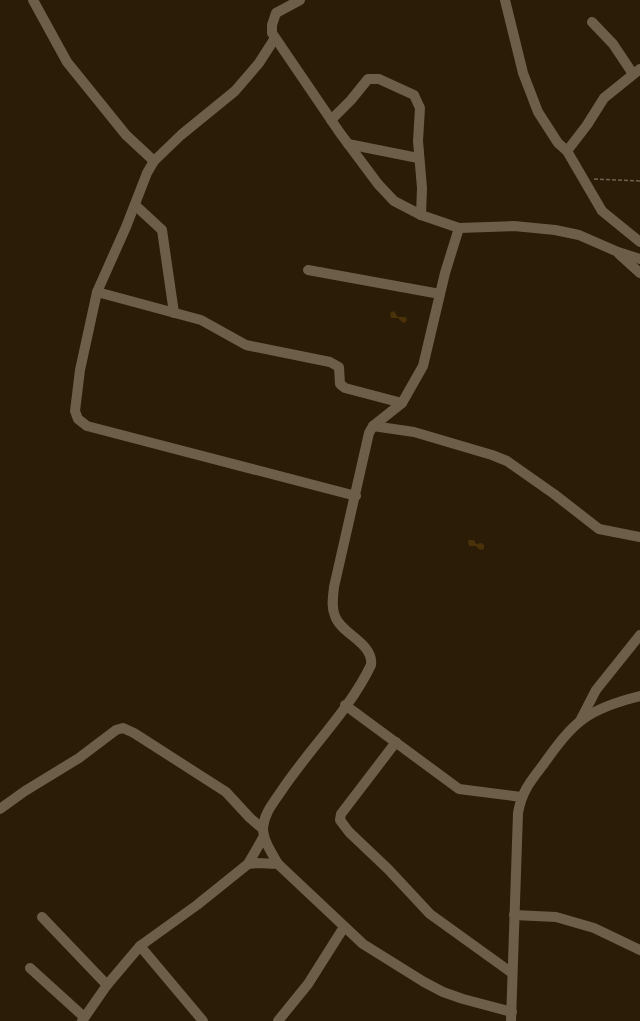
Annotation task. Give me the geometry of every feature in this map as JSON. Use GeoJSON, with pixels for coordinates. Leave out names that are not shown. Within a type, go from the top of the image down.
{"type":"FeatureCollection","features":[{"type":"Feature","properties":{"kind":"street"},"geometry":{"type":"LineString","coordinates":[[33,0],[68,62],[126,135],[154,161]]}},
{"type":"Feature","properties":{"kind":"street"},"geometry":{"type":"LineString","coordinates":[[300,0],[283,8],[274,16],[272,30],[275,38],[348,144],[378,184],[394,201],[421,215],[459,228],[514,226],[555,230],[579,235],[618,252],[640,258]]}},
{"type":"Feature","properties":{"kind":"street"},"geometry":{"type":"LineString","coordinates":[[505,0],[522,73],[530,97],[544,124],[558,143],[567,151],[602,211],[640,242]]}},
{"type":"Feature","properties":{"kind":"street"},"geometry":{"type":"LineString","coordinates":[[567,151],[587,125],[604,98],[637,72],[592,22]]}},
{"type":"Feature","properties":{"kind":"street"},"geometry":{"type":"LineString","coordinates":[[275,38],[259,63],[235,92],[202,117],[154,161],[97,292],[75,411],[81,423],[356,496]]}},
{"type":"Feature","properties":{"kind":"street"},"geometry":{"type":"LineString","coordinates":[[331,120],[366,80],[379,79],[414,95],[420,108],[418,158],[422,188],[421,215]]}},
{"type":"Feature","properties":{"kind":"street"},"geometry":{"type":"LineString","coordinates":[[348,144],[418,158]]}},
{"type":"Feature","properties":{"kind":"street"},"geometry":{"type":"LineString","coordinates":[[135,205],[162,230],[174,313]]}},
{"type":"Feature","properties":{"kind":"street"},"geometry":{"type":"LineString","coordinates":[[459,228],[440,294],[423,366],[402,403],[373,426],[368,440],[334,587],[333,607],[336,619],[368,651],[371,659],[368,671],[345,705],[295,771],[266,814],[264,832],[267,845],[278,864],[330,911],[344,927],[363,944],[424,982],[443,992],[493,1008],[512,1016],[512,973],[518,813],[521,797],[558,744],[580,721],[609,704],[640,696]]}},
{"type":"Feature","properties":{"kind":"street"},"geometry":{"type":"LineString","coordinates":[[618,252],[640,273]]}},
{"type":"Feature","properties":{"kind":"street"},"geometry":{"type":"LineString","coordinates":[[308,270],[440,294]]}},
{"type":"Feature","properties":{"kind":"street"},"geometry":{"type":"LineString","coordinates":[[97,292],[210,324],[246,345],[330,362],[339,367],[340,384],[344,388],[402,403]]}},
{"type":"Feature","properties":{"kind":"street"},"geometry":{"type":"LineString","coordinates":[[373,426],[414,432],[492,455],[507,461],[554,494],[599,529],[640,537]]}},
{"type":"Feature","properties":{"kind":"street"},"geometry":{"type":"LineString","coordinates":[[580,721],[596,690],[640,635]]}},
{"type":"Feature","properties":{"kind":"street"},"geometry":{"type":"LineString","coordinates":[[345,705],[459,789],[521,797]]}},
{"type":"Feature","properties":{"kind":"street"},"geometry":{"type":"LineString","coordinates":[[0,809],[25,791],[80,758],[116,730],[122,728],[134,733],[226,792],[264,832]]}},
{"type":"Feature","properties":{"kind":"street"},"geometry":{"type":"LineString","coordinates":[[396,742],[341,814],[340,820],[349,832],[388,869],[430,914],[512,973]]}},
{"type":"Feature","properties":{"kind":"street"},"geometry":{"type":"LineString","coordinates":[[30,968],[83,1019],[106,985],[140,946],[197,905],[248,864],[264,832]]}},
{"type":"Feature","properties":{"kind":"street"},"geometry":{"type":"LineString","coordinates":[[248,864],[278,864]]}},
{"type":"Feature","properties":{"kind":"street"},"geometry":{"type":"LineString","coordinates":[[514,915],[556,917],[594,928],[640,950]]}},
{"type":"Feature","properties":{"kind":"street"},"geometry":{"type":"LineString","coordinates":[[42,917],[106,985]]}},
{"type":"Feature","properties":{"kind":"street"},"geometry":{"type":"LineString","coordinates":[[278,1021],[308,984],[344,927]]}},
{"type":"Feature","properties":{"kind":"street"},"geometry":{"type":"LineString","coordinates":[[140,946],[203,1021]]}},
{"type":"Feature","properties":{"kind":"path"},"geometry":{"type":"LineString","coordinates":[[582,179],[640,181]]}},
{"type":"Feature","properties":{"kind":"building"},"geometry":{"type":"Polygon","coordinates":[[[394,311],[398,317],[406,317],[406,322],[403,323],[398,318],[391,318],[390,313],[394,311]]]}},
{"type":"Feature","properties":{"kind":"building"},"geometry":{"type":"Polygon","coordinates":[[[468,540],[474,540],[476,544],[481,543],[484,545],[484,549],[480,550],[476,546],[469,546],[468,540]]]}}]}
